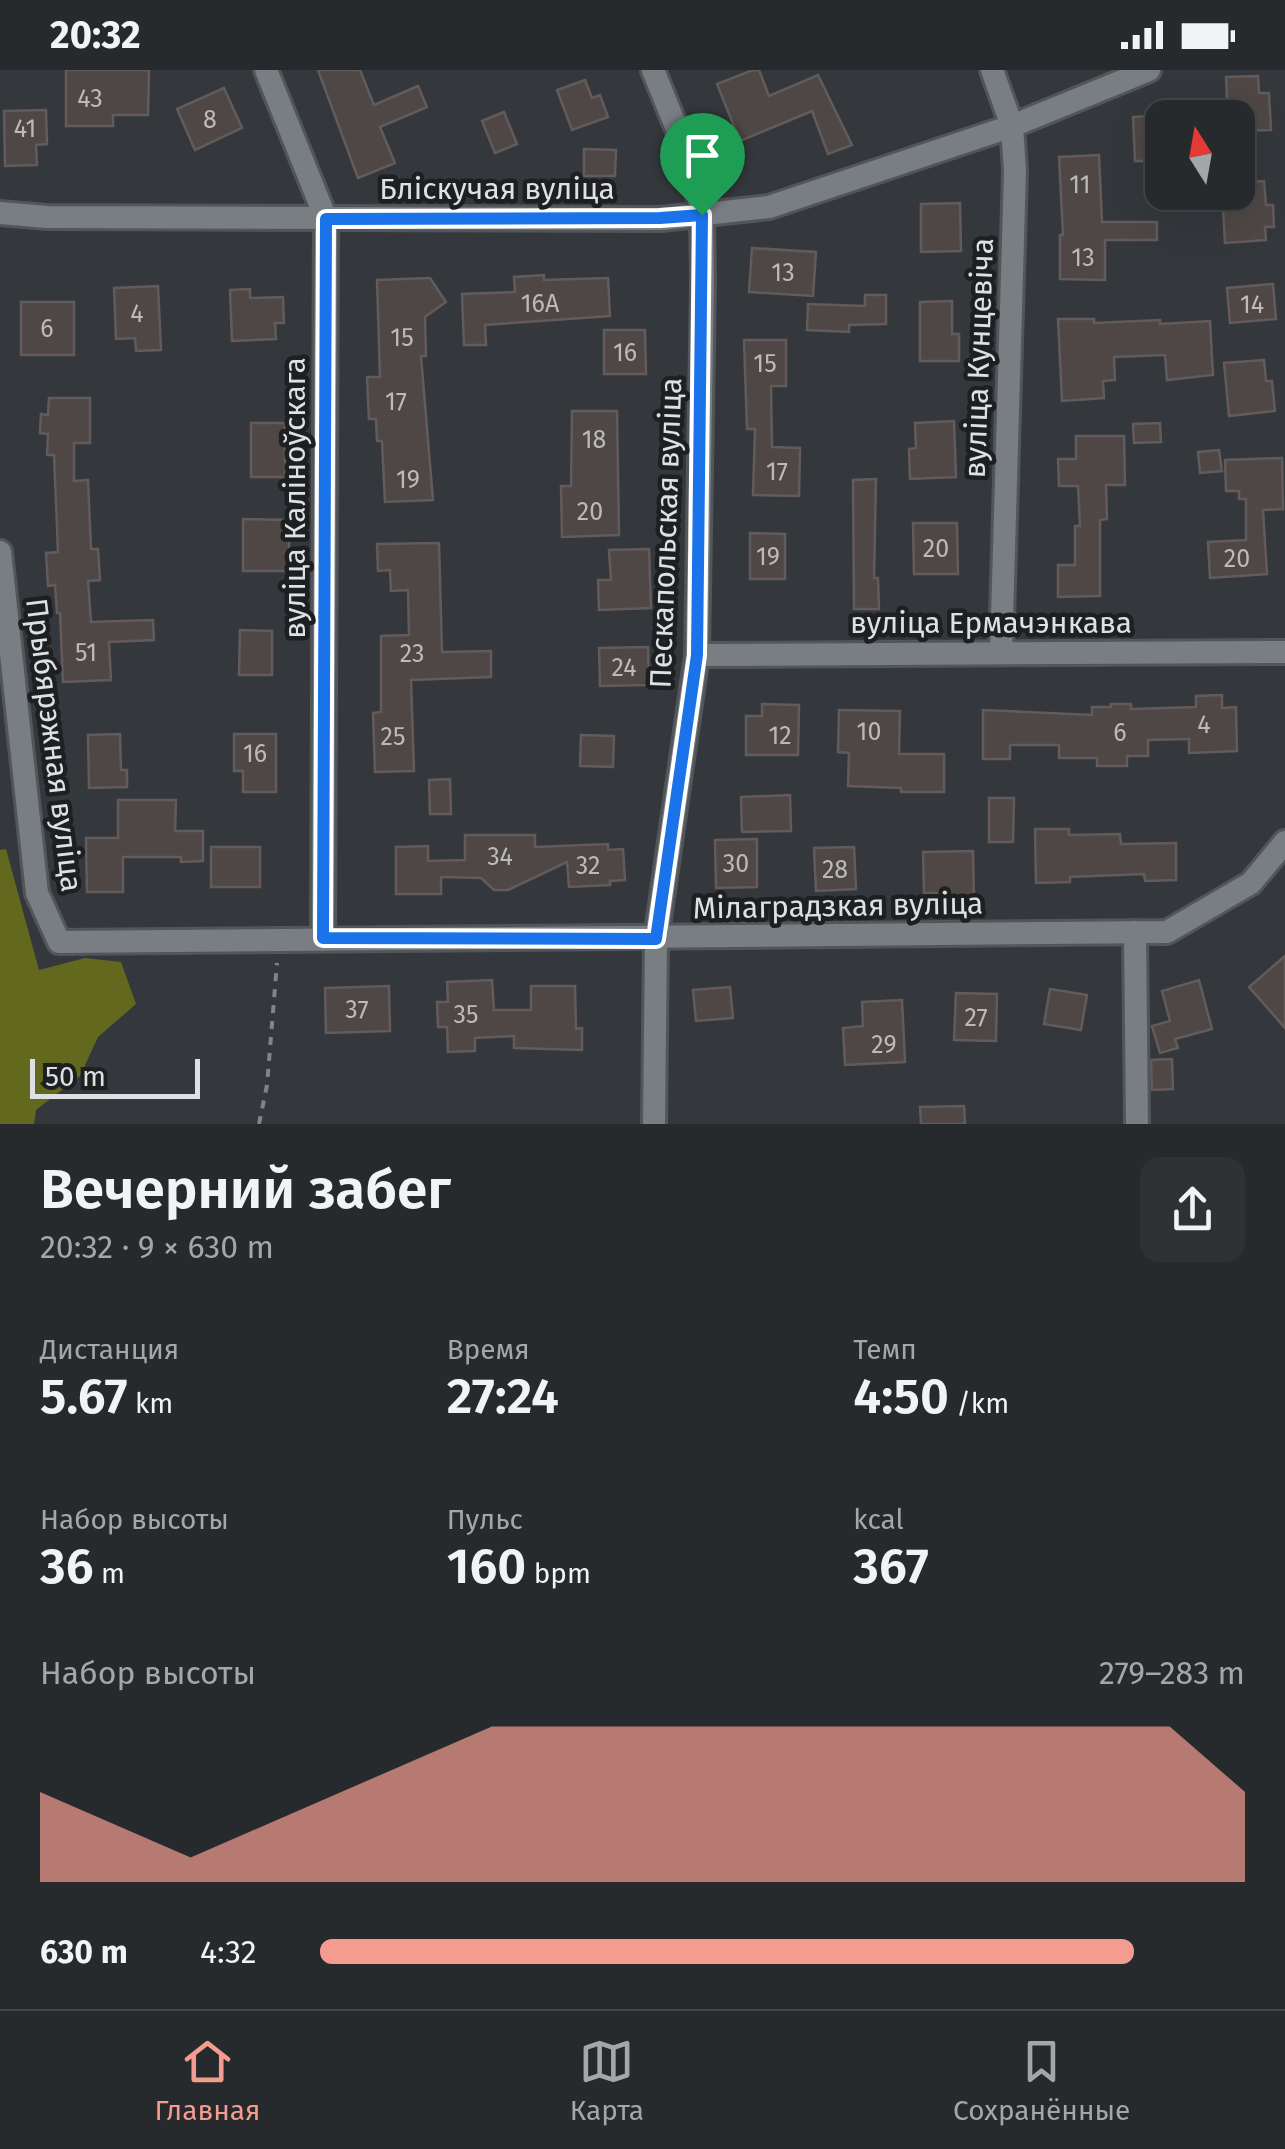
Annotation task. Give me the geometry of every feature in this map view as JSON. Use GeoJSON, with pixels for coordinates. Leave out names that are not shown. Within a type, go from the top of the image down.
{"type":"FeatureCollection","features":[{"type":"Feature","properties":{"kind":"street","name":"вуліца Каліноўскага"},"geometry":{"type":"LineString","coordinates":[[266,70],[326,219],[323,938]]}},
{"type":"Feature","properties":{"kind":"street","name":"Пескапольская вуліца"},"geometry":{"type":"LineString","coordinates":[[653,70],[692,166],[702,215],[697,655],[656,939],[654,1124]]}},
{"type":"Feature","properties":{"kind":"street","name":"вуліца Кунцевіча"},"geometry":{"type":"LineString","coordinates":[[992,70],[1012,126],[1014,172],[1001,652]]}},
{"type":"Feature","properties":{"kind":"street","name":"Бліскучая вуліца"},"geometry":{"type":"LineString","coordinates":[[0,213],[47,218],[660,218],[769,207],[1012,126],[1149,70]]}},
{"type":"Feature","properties":{"kind":"street","name":"Прыбярэжная вуліца"},"geometry":{"type":"LineString","coordinates":[[0,552],[36,893],[60,942]]}},
{"type":"Feature","properties":{"kind":"street","name":"вуліца Ермачэнкава"},"geometry":{"type":"LineString","coordinates":[[697,655],[1285,652]]}},
{"type":"Feature","properties":{"kind":"street","name":"Мілаградзкая вуліца"},"geometry":{"type":"LineString","coordinates":[[60,942],[1167,932],[1251,883],[1285,842]]}},
{"type":"Feature","properties":{"kind":"street"},"geometry":{"type":"LineString","coordinates":[[1135,932],[1137,1124]]}},
{"type":"Feature","properties":{"kind":"path"},"geometry":{"type":"LineString","coordinates":[[259,1124],[268,1085],[279,939]]}},
{"type":"Feature","properties":{"kind":"green space"},"geometry":{"type":"Polygon","coordinates":[[[6,849],[39,970],[85,958],[121,962],[136,1004],[98,1037],[80,1076],[36,1110],[34,1124],[0,1124],[0,850],[6,849]]]}},
{"type":"Feature","properties":{"kind":"building"},"geometry":{"type":"Polygon","coordinates":[[[66,70],[149,70],[148,115],[113,115],[113,126],[66,126],[66,70]]]}},
{"type":"Feature","properties":{"kind":"building"},"geometry":{"type":"Polygon","coordinates":[[[318,70],[360,70],[374,105],[418,86],[427,107],[380,127],[395,163],[358,178],[318,70]]]}},
{"type":"Feature","properties":{"kind":"building"},"geometry":{"type":"Polygon","coordinates":[[[759,70],[769,96],[818,75],[852,145],[828,154],[812,111],[740,141],[717,84],[759,70]]]}},
{"type":"Feature","properties":{"kind":"building"},"geometry":{"type":"Polygon","coordinates":[[[1258,76],[1259,93],[1269,93],[1271,130],[1255,130],[1255,100],[1227,100],[1226,77],[1258,76]]]}},
{"type":"Feature","properties":{"kind":"building"},"geometry":{"type":"Polygon","coordinates":[[[585,80],[592,98],[600,95],[608,117],[572,130],[557,90],[585,80]]]}},
{"type":"Feature","properties":{"kind":"building"},"geometry":{"type":"Polygon","coordinates":[[[224,88],[242,128],[195,150],[177,109],[224,88]]]}},
{"type":"Feature","properties":{"kind":"building"},"geometry":{"type":"Polygon","coordinates":[[[46,110],[47,144],[36,145],[37,165],[5,166],[4,111],[46,110]]]}},
{"type":"Feature","properties":{"kind":"building"},"geometry":{"type":"Polygon","coordinates":[[[504,112],[517,144],[495,153],[482,121],[504,112]]]}},
{"type":"Feature","properties":{"kind":"building"},"geometry":{"type":"Polygon","coordinates":[[[1145,116],[1145,161],[1135,161],[1133,117],[1145,116]]]}},
{"type":"Feature","properties":{"kind":"building"},"geometry":{"type":"Polygon","coordinates":[[[584,149],[616,150],[615,176],[584,176],[584,149]]]}},
{"type":"Feature","properties":{"kind":"building"},"geometry":{"type":"Polygon","coordinates":[[[1099,155],[1102,222],[1157,222],[1157,240],[1105,240],[1105,280],[1060,279],[1063,235],[1059,157],[1099,155]]]}},
{"type":"Feature","properties":{"kind":"building"},"geometry":{"type":"Polygon","coordinates":[[[1264,181],[1266,205],[1273,205],[1274,227],[1265,227],[1266,240],[1225,243],[1223,210],[1255,210],[1255,182],[1264,181]]]}},
{"type":"Feature","properties":{"kind":"building"},"geometry":{"type":"Polygon","coordinates":[[[960,203],[961,251],[921,252],[921,204],[960,203]]]}},
{"type":"Feature","properties":{"kind":"building"},"geometry":{"type":"Polygon","coordinates":[[[752,248],[816,252],[813,296],[749,292],[752,248]]]}},
{"type":"Feature","properties":{"kind":"building"},"geometry":{"type":"Polygon","coordinates":[[[544,275],[544,280],[608,278],[610,316],[485,325],[486,345],[464,345],[462,294],[515,292],[514,277],[544,275]]]}},
{"type":"Feature","properties":{"kind":"building"},"geometry":{"type":"Polygon","coordinates":[[[430,278],[446,302],[425,317],[426,356],[421,356],[433,500],[385,502],[382,441],[377,441],[376,419],[369,419],[367,377],[380,377],[377,280],[430,278]]]}},
{"type":"Feature","properties":{"kind":"building"},"geometry":{"type":"Polygon","coordinates":[[[1273,284],[1276,319],[1230,323],[1227,288],[1273,284]]]}},
{"type":"Feature","properties":{"kind":"building"},"geometry":{"type":"Polygon","coordinates":[[[158,286],[161,350],[136,351],[135,338],[116,339],[114,288],[158,286]]]}},
{"type":"Feature","properties":{"kind":"building"},"geometry":{"type":"Polygon","coordinates":[[[250,289],[250,298],[283,297],[284,323],[275,323],[276,339],[232,341],[230,290],[250,289]]]}},
{"type":"Feature","properties":{"kind":"building"},"geometry":{"type":"Polygon","coordinates":[[[865,295],[886,295],[886,324],[849,325],[849,332],[807,330],[808,304],[865,306],[865,295]]]}},
{"type":"Feature","properties":{"kind":"building"},"geometry":{"type":"Polygon","coordinates":[[[952,301],[952,334],[959,334],[959,361],[920,361],[920,302],[952,301]]]}},
{"type":"Feature","properties":{"kind":"building"},"geometry":{"type":"Polygon","coordinates":[[[21,302],[74,302],[74,355],[21,355],[21,302]]]}},
{"type":"Feature","properties":{"kind":"building"},"geometry":{"type":"Polygon","coordinates":[[[1058,319],[1094,319],[1094,323],[1160,320],[1160,324],[1210,321],[1213,375],[1167,380],[1165,355],[1114,357],[1115,380],[1103,381],[1104,398],[1062,401],[1058,319]]]}},
{"type":"Feature","properties":{"kind":"building"},"geometry":{"type":"Polygon","coordinates":[[[604,330],[645,330],[646,374],[604,374],[604,330]]]}},
{"type":"Feature","properties":{"kind":"building"},"geometry":{"type":"Polygon","coordinates":[[[744,340],[786,340],[786,386],[771,386],[772,447],[800,448],[799,496],[753,495],[755,429],[747,429],[744,340]]]}},
{"type":"Feature","properties":{"kind":"building"},"geometry":{"type":"Polygon","coordinates":[[[1264,360],[1266,381],[1272,381],[1275,411],[1229,416],[1224,363],[1264,360]]]}},
{"type":"Feature","properties":{"kind":"building"},"geometry":{"type":"Polygon","coordinates":[[[49,398],[90,398],[90,443],[74,443],[74,481],[88,480],[91,549],[98,549],[100,580],[88,581],[91,622],[153,620],[154,640],[109,642],[111,680],[63,682],[60,613],[55,585],[48,586],[46,553],[58,552],[54,455],[47,455],[48,434],[40,433],[41,414],[48,415],[49,398]]]}},
{"type":"Feature","properties":{"kind":"building"},"geometry":{"type":"Polygon","coordinates":[[[572,411],[617,411],[619,535],[562,537],[561,486],[571,486],[572,411]]]}},
{"type":"Feature","properties":{"kind":"building"},"geometry":{"type":"Polygon","coordinates":[[[954,421],[956,477],[910,479],[909,449],[916,448],[915,423],[954,421]]]}},
{"type":"Feature","properties":{"kind":"building"},"geometry":{"type":"Polygon","coordinates":[[[251,423],[285,423],[285,477],[251,477],[251,423]]]}},
{"type":"Feature","properties":{"kind":"building"},"geometry":{"type":"Polygon","coordinates":[[[1160,423],[1161,442],[1134,443],[1133,424],[1160,423]]]}},
{"type":"Feature","properties":{"kind":"building"},"geometry":{"type":"Polygon","coordinates":[[[1076,436],[1124,436],[1125,485],[1106,485],[1107,519],[1100,520],[1100,596],[1058,597],[1058,565],[1075,565],[1075,526],[1080,526],[1078,486],[1059,486],[1058,459],[1076,459],[1076,436]]]}},
{"type":"Feature","properties":{"kind":"building"},"geometry":{"type":"Polygon","coordinates":[[[1219,450],[1222,471],[1200,473],[1198,452],[1219,450]]]}},
{"type":"Feature","properties":{"kind":"building"},"geometry":{"type":"Polygon","coordinates":[[[1282,458],[1283,509],[1263,510],[1267,574],[1210,578],[1208,542],[1246,540],[1246,499],[1239,499],[1239,491],[1226,491],[1225,460],[1282,458]]]}},
{"type":"Feature","properties":{"kind":"building"},"geometry":{"type":"Polygon","coordinates":[[[876,479],[874,578],[878,578],[879,609],[854,609],[853,480],[876,479]]]}},
{"type":"Feature","properties":{"kind":"building"},"geometry":{"type":"Polygon","coordinates":[[[243,519],[289,520],[289,571],[243,571],[243,519]]]}},
{"type":"Feature","properties":{"kind":"building"},"geometry":{"type":"Polygon","coordinates":[[[913,523],[957,523],[958,574],[914,574],[913,523]]]}},
{"type":"Feature","properties":{"kind":"building"},"geometry":{"type":"Polygon","coordinates":[[[750,533],[785,534],[785,579],[750,579],[750,533]]]}},
{"type":"Feature","properties":{"kind":"building"},"geometry":{"type":"Polygon","coordinates":[[[439,543],[442,652],[491,651],[491,677],[411,680],[414,771],[375,772],[373,713],[381,712],[381,636],[409,635],[408,590],[391,591],[390,570],[378,571],[377,544],[439,543]]]}},
{"type":"Feature","properties":{"kind":"building"},"geometry":{"type":"Polygon","coordinates":[[[649,549],[651,608],[599,610],[598,580],[611,580],[609,550],[649,549]]]}},
{"type":"Feature","properties":{"kind":"building"},"geometry":{"type":"Polygon","coordinates":[[[240,630],[272,631],[272,675],[239,675],[240,630]]]}},
{"type":"Feature","properties":{"kind":"building"},"geometry":{"type":"Polygon","coordinates":[[[648,647],[649,685],[600,686],[599,648],[648,647]]]}},
{"type":"Feature","properties":{"kind":"building"},"geometry":{"type":"Polygon","coordinates":[[[1222,695],[1222,708],[1236,707],[1237,751],[1189,753],[1189,739],[1148,740],[1148,756],[1127,756],[1127,766],[1097,766],[1097,758],[1059,758],[1059,745],[1010,745],[1010,759],[983,759],[983,710],[1092,715],[1092,707],[1111,704],[1131,704],[1131,709],[1196,707],[1196,696],[1222,695]]]}},
{"type":"Feature","properties":{"kind":"building"},"geometry":{"type":"Polygon","coordinates":[[[762,704],[799,705],[798,755],[746,755],[746,716],[762,716],[762,704]]]}},
{"type":"Feature","properties":{"kind":"building"},"geometry":{"type":"Polygon","coordinates":[[[839,710],[900,711],[899,754],[944,754],[944,792],[848,786],[849,753],[838,752],[839,710]]]}},
{"type":"Feature","properties":{"kind":"building"},"geometry":{"type":"Polygon","coordinates":[[[120,734],[121,770],[127,770],[127,787],[89,788],[88,735],[120,734]]]}},
{"type":"Feature","properties":{"kind":"building"},"geometry":{"type":"Polygon","coordinates":[[[234,734],[276,734],[276,792],[243,792],[243,771],[234,771],[234,734]]]}},
{"type":"Feature","properties":{"kind":"building"},"geometry":{"type":"Polygon","coordinates":[[[581,735],[614,736],[613,767],[580,766],[581,735]]]}},
{"type":"Feature","properties":{"kind":"building"},"geometry":{"type":"Polygon","coordinates":[[[450,779],[451,814],[430,814],[429,780],[450,779]]]}},
{"type":"Feature","properties":{"kind":"building"},"geometry":{"type":"Polygon","coordinates":[[[790,795],[791,831],[742,832],[741,797],[790,795]]]}},
{"type":"Feature","properties":{"kind":"building"},"geometry":{"type":"Polygon","coordinates":[[[989,798],[1014,798],[1013,842],[989,842],[989,798]]]}},
{"type":"Feature","properties":{"kind":"building"},"geometry":{"type":"Polygon","coordinates":[[[118,800],[176,800],[175,831],[203,831],[203,861],[123,857],[123,892],[87,892],[86,838],[118,838],[118,800]]]}},
{"type":"Feature","properties":{"kind":"building"},"geometry":{"type":"Polygon","coordinates":[[[1035,829],[1069,829],[1069,835],[1120,834],[1121,844],[1176,843],[1176,880],[1145,881],[1144,874],[1070,877],[1070,882],[1036,883],[1035,829]]]}},
{"type":"Feature","properties":{"kind":"building"},"geometry":{"type":"Polygon","coordinates":[[[465,835],[535,835],[535,847],[608,844],[608,850],[623,849],[625,880],[610,881],[610,885],[569,887],[567,862],[508,890],[494,890],[481,878],[441,877],[441,894],[396,894],[396,847],[428,846],[428,861],[465,860],[465,835]]]}},
{"type":"Feature","properties":{"kind":"building"},"geometry":{"type":"Polygon","coordinates":[[[757,839],[757,887],[716,888],[715,840],[757,839]]]}},
{"type":"Feature","properties":{"kind":"building"},"geometry":{"type":"Polygon","coordinates":[[[211,847],[260,847],[260,887],[211,887],[211,847]]]}},
{"type":"Feature","properties":{"kind":"building"},"geometry":{"type":"Polygon","coordinates":[[[854,847],[856,889],[816,891],[814,848],[854,847]]]}},
{"type":"Feature","properties":{"kind":"building"},"geometry":{"type":"Polygon","coordinates":[[[973,851],[974,900],[950,901],[950,893],[924,893],[923,852],[973,851]]]}},
{"type":"Feature","properties":{"kind":"building"},"geometry":{"type":"Polygon","coordinates":[[[1285,956],[1285,1028],[1249,987],[1285,956]]]}},
{"type":"Feature","properties":{"kind":"building"},"geometry":{"type":"Polygon","coordinates":[[[492,980],[494,1010],[531,1010],[531,986],[575,986],[576,1029],[582,1028],[582,1050],[514,1048],[514,1036],[475,1038],[475,1051],[448,1052],[447,1027],[438,1027],[437,1002],[448,1002],[447,982],[492,980]]]}},
{"type":"Feature","properties":{"kind":"building"},"geometry":{"type":"Polygon","coordinates":[[[1199,980],[1212,1029],[1175,1039],[1178,1048],[1160,1053],[1152,1026],[1170,1021],[1162,991],[1199,980]]]}},
{"type":"Feature","properties":{"kind":"building"},"geometry":{"type":"Polygon","coordinates":[[[389,986],[390,1031],[326,1033],[325,988],[389,986]]]}},
{"type":"Feature","properties":{"kind":"building"},"geometry":{"type":"Polygon","coordinates":[[[730,987],[733,1018],[696,1021],[693,990],[730,987]]]}},
{"type":"Feature","properties":{"kind":"building"},"geometry":{"type":"Polygon","coordinates":[[[1050,989],[1087,995],[1081,1030],[1044,1024],[1050,989]]]}},
{"type":"Feature","properties":{"kind":"building"},"geometry":{"type":"Polygon","coordinates":[[[956,993],[997,994],[996,1041],[954,1040],[956,993]]]}},
{"type":"Feature","properties":{"kind":"building"},"geometry":{"type":"Polygon","coordinates":[[[902,1000],[905,1062],[845,1065],[843,1028],[863,1026],[862,1002],[902,1000]]]}},
{"type":"Feature","properties":{"kind":"building"},"geometry":{"type":"Polygon","coordinates":[[[1172,1059],[1173,1089],[1152,1090],[1151,1060],[1172,1059]]]}},
{"type":"Feature","properties":{"kind":"building"},"geometry":{"type":"Polygon","coordinates":[[[964,1106],[965,1124],[921,1124],[920,1107],[964,1106]]]}},
{"type":"Feature","properties":{"kind":"route"},"geometry":{"type":"LineString","coordinates":[[702,215],[697,655],[656,939],[323,938],[326,219],[702,215]]}}]}
